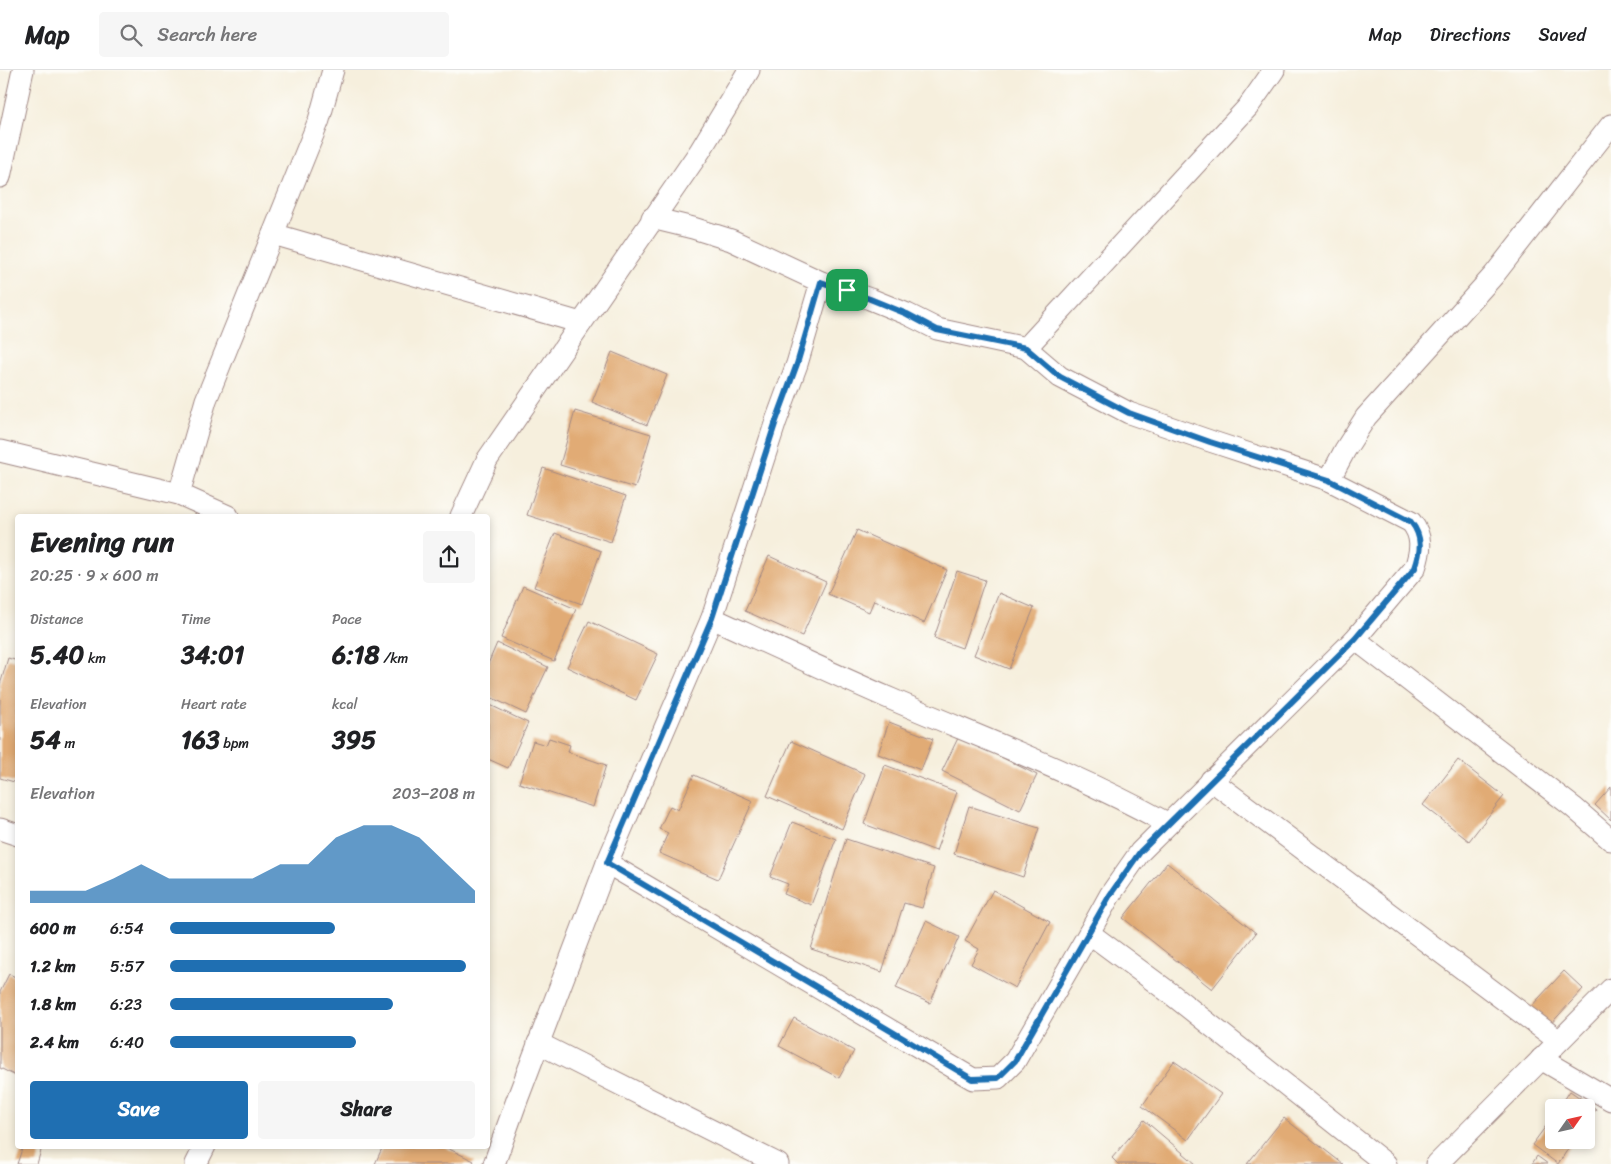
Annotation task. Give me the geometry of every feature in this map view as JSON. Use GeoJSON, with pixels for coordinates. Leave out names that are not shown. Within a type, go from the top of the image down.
{"type":"FeatureCollection","features":[{"type":"Feature","properties":{"kind":"street"},"geometry":{"type":"LineString","coordinates":[[0,177],[23,70]]}},
{"type":"Feature","properties":{"kind":"street"},"geometry":{"type":"LineString","coordinates":[[179,494],[206,400],[319,120],[333,70]]}},
{"type":"Feature","properties":{"kind":"street"},"geometry":{"type":"LineString","coordinates":[[1026,348],[1248,107],[1274,70]]}},
{"type":"Feature","properties":{"kind":"street"},"geometry":{"type":"LineString","coordinates":[[462,514],[487,460],[700,151],[741,72]]}},
{"type":"Feature","properties":{"kind":"street"},"geometry":{"type":"LineString","coordinates":[[1329,480],[1366,417],[1494,275],[1611,125]]}},
{"type":"Feature","properties":{"kind":"street"},"geometry":{"type":"LineString","coordinates":[[607,863],[972,1079],[998,1078],[1015,1061],[1110,895],[1140,852],[1355,639],[1415,568],[1420,554],[1420,537],[1411,522],[1329,480],[1210,442],[1129,413],[1060,377],[1026,348],[937,330],[907,314],[821,282],[731,240],[652,218]]}},
{"type":"Feature","properties":{"kind":"street"},"geometry":{"type":"LineString","coordinates":[[273,234],[581,323]]}},
{"type":"Feature","properties":{"kind":"street"},"geometry":{"type":"LineString","coordinates":[[494,1164],[607,863],[712,618],[776,421],[797,364],[821,282]]}},
{"type":"Feature","properties":{"kind":"street"},"geometry":{"type":"LineString","coordinates":[[0,451],[179,494],[224,514]]}},
{"type":"Feature","properties":{"kind":"street"},"geometry":{"type":"LineString","coordinates":[[712,618],[890,698],[1060,770],[1119,797],[1167,824]]}},
{"type":"Feature","properties":{"kind":"street"},"geometry":{"type":"LineString","coordinates":[[1355,639],[1573,807],[1611,840]]}},
{"type":"Feature","properties":{"kind":"street"},"geometry":{"type":"LineString","coordinates":[[1211,780],[1559,1041]]}},
{"type":"Feature","properties":{"kind":"street"},"geometry":{"type":"LineString","coordinates":[[0,829],[15,834]]}},
{"type":"Feature","properties":{"kind":"street"},"geometry":{"type":"LineString","coordinates":[[1089,933],[1170,993],[1386,1164]]}},
{"type":"Feature","properties":{"kind":"street"},"geometry":{"type":"LineString","coordinates":[[1437,1164],[1611,989]]}},
{"type":"Feature","properties":{"kind":"street"},"geometry":{"type":"LineString","coordinates":[[538,1043],[778,1164]]}},
{"type":"Feature","properties":{"kind":"street"},"geometry":{"type":"LineString","coordinates":[[1541,1059],[1611,1100]]}},
{"type":"Feature","properties":{"kind":"street"},"geometry":{"type":"LineString","coordinates":[[196,1164],[204,1149]]}},
{"type":"Feature","properties":{"kind":"building"},"geometry":{"type":"Polygon","coordinates":[[[612,352],[667,375],[647,425],[592,402],[612,352]]]}},
{"type":"Feature","properties":{"kind":"building"},"geometry":{"type":"Polygon","coordinates":[[[575,411],[651,434],[635,488],[560,465],[575,411]]]}},
{"type":"Feature","properties":{"kind":"building"},"geometry":{"type":"Polygon","coordinates":[[[543,468],[626,496],[611,542],[527,515],[543,468]]]}},
{"type":"Feature","properties":{"kind":"building"},"geometry":{"type":"Polygon","coordinates":[[[857,530],[947,570],[924,623],[874,600],[869,612],[828,594],[857,530]]]}},
{"type":"Feature","properties":{"kind":"building"},"geometry":{"type":"Polygon","coordinates":[[[555,533],[601,551],[582,604],[534,587],[555,533]]]}},
{"type":"Feature","properties":{"kind":"building"},"geometry":{"type":"Polygon","coordinates":[[[769,556],[826,582],[802,636],[745,611],[769,556]]]}},
{"type":"Feature","properties":{"kind":"building"},"geometry":{"type":"Polygon","coordinates":[[[957,571],[985,580],[962,648],[934,638],[957,571]]]}},
{"type":"Feature","properties":{"kind":"building"},"geometry":{"type":"Polygon","coordinates":[[[523,586],[576,609],[554,661],[501,638],[523,586]]]}},
{"type":"Feature","properties":{"kind":"building"},"geometry":{"type":"Polygon","coordinates":[[[999,593],[1034,608],[1009,669],[974,655],[999,593]]]}},
{"type":"Feature","properties":{"kind":"building"},"geometry":{"type":"Polygon","coordinates":[[[589,621],[658,654],[636,700],[567,667],[589,621]]]}},
{"type":"Feature","properties":{"kind":"building"},"geometry":{"type":"Polygon","coordinates":[[[497,643],[548,667],[526,714],[490,697],[490,659],[497,643]]]}},
{"type":"Feature","properties":{"kind":"building"},"geometry":{"type":"Polygon","coordinates":[[[8,658],[15,660],[15,782],[0,778],[0,685],[8,658]]]}},
{"type":"Feature","properties":{"kind":"building"},"geometry":{"type":"Polygon","coordinates":[[[490,705],[528,723],[508,768],[490,760],[490,705]]]}},
{"type":"Feature","properties":{"kind":"building"},"geometry":{"type":"Polygon","coordinates":[[[889,722],[933,739],[921,770],[878,754],[889,722]]]}},
{"type":"Feature","properties":{"kind":"building"},"geometry":{"type":"Polygon","coordinates":[[[959,736],[1037,775],[1020,810],[942,771],[959,736]]]}},
{"type":"Feature","properties":{"kind":"building"},"geometry":{"type":"Polygon","coordinates":[[[549,738],[570,745],[568,752],[606,765],[593,807],[519,783],[533,741],[546,745],[549,738]]]}},
{"type":"Feature","properties":{"kind":"building"},"geometry":{"type":"Polygon","coordinates":[[[791,741],[865,774],[842,829],[767,796],[791,741]]]}},
{"type":"Feature","properties":{"kind":"building"},"geometry":{"type":"Polygon","coordinates":[[[1458,760],[1504,796],[1469,841],[1423,805],[1458,760]]]}},
{"type":"Feature","properties":{"kind":"building"},"geometry":{"type":"Polygon","coordinates":[[[885,765],[957,792],[936,851],[864,824],[885,765]]]}},
{"type":"Feature","properties":{"kind":"building"},"geometry":{"type":"Polygon","coordinates":[[[694,775],[753,801],[718,879],[659,853],[668,833],[659,829],[670,806],[678,810],[694,775]]]}},
{"type":"Feature","properties":{"kind":"building"},"geometry":{"type":"Polygon","coordinates":[[[1611,787],[1611,820],[1595,805],[1611,787]]]}},
{"type":"Feature","properties":{"kind":"building"},"geometry":{"type":"Polygon","coordinates":[[[969,806],[1039,828],[1023,877],[954,854],[969,806]]]}},
{"type":"Feature","properties":{"kind":"building"},"geometry":{"type":"Polygon","coordinates":[[[792,822],[836,839],[811,905],[784,894],[788,884],[770,877],[792,822]]]}},
{"type":"Feature","properties":{"kind":"building"},"geometry":{"type":"Polygon","coordinates":[[[846,839],[934,868],[922,908],[904,903],[882,972],[811,949],[846,839]]]}},
{"type":"Feature","properties":{"kind":"building"},"geometry":{"type":"Polygon","coordinates":[[[1167,863],[1256,933],[1212,989],[1123,918],[1167,863]]]}},
{"type":"Feature","properties":{"kind":"building"},"geometry":{"type":"Polygon","coordinates":[[[993,890],[1050,922],[1015,988],[971,964],[979,949],[965,941],[993,890]]]}},
{"type":"Feature","properties":{"kind":"building"},"geometry":{"type":"Polygon","coordinates":[[[926,921],[959,937],[930,1003],[896,988],[926,921]]]}},
{"type":"Feature","properties":{"kind":"building"},"geometry":{"type":"Polygon","coordinates":[[[1564,971],[1583,989],[1546,1029],[1527,1011],[1564,971]]]}},
{"type":"Feature","properties":{"kind":"building"},"geometry":{"type":"Polygon","coordinates":[[[9,974],[15,977],[15,1076],[0,1068],[0,992],[9,974]]]}},
{"type":"Feature","properties":{"kind":"building"},"geometry":{"type":"Polygon","coordinates":[[[794,1018],[854,1051],[839,1078],[779,1046],[794,1018]]]}},
{"type":"Feature","properties":{"kind":"building"},"geometry":{"type":"Polygon","coordinates":[[[1174,1061],[1221,1094],[1188,1140],[1142,1106],[1174,1061]]]}},
{"type":"Feature","properties":{"kind":"building"},"geometry":{"type":"Polygon","coordinates":[[[1570,1091],[1582,1099],[1565,1099],[1570,1091]]]}},
{"type":"Feature","properties":{"kind":"building"},"geometry":{"type":"Polygon","coordinates":[[[1284,1118],[1343,1164],[1247,1164],[1284,1118]]]}},
{"type":"Feature","properties":{"kind":"building"},"geometry":{"type":"Polygon","coordinates":[[[1144,1120],[1196,1164],[1118,1164],[1112,1158],[1144,1120]]]}},
{"type":"Feature","properties":{"kind":"building"},"geometry":{"type":"Polygon","coordinates":[[[1545,1127],[1545,1149],[1568,1149],[1558,1164],[1532,1145],[1545,1127]]]}},
{"type":"Feature","properties":{"kind":"building"},"geometry":{"type":"Polygon","coordinates":[[[22,1149],[41,1149],[37,1164],[17,1164],[22,1149]]]}},
{"type":"Feature","properties":{"kind":"building"},"geometry":{"type":"Polygon","coordinates":[[[382,1149],[449,1149],[474,1161],[472,1164],[375,1164],[382,1149]]]}},
{"type":"Feature","properties":{"kind":"building"},"geometry":{"type":"Polygon","coordinates":[[[1537,1156],[1548,1164],[1532,1164],[1537,1156]]]}},
{"type":"Feature","properties":{"kind":"route"},"geometry":{"type":"LineString","coordinates":[[821,282],[847,290],[907,314],[937,330],[1026,348],[1060,377],[1129,413],[1210,442],[1329,480],[1411,522],[1420,537],[1420,554],[1415,568],[1355,639],[1140,852],[1110,895],[1015,1061],[998,1078],[972,1079],[607,863],[712,618],[776,421],[797,364],[821,282]]}}]}
